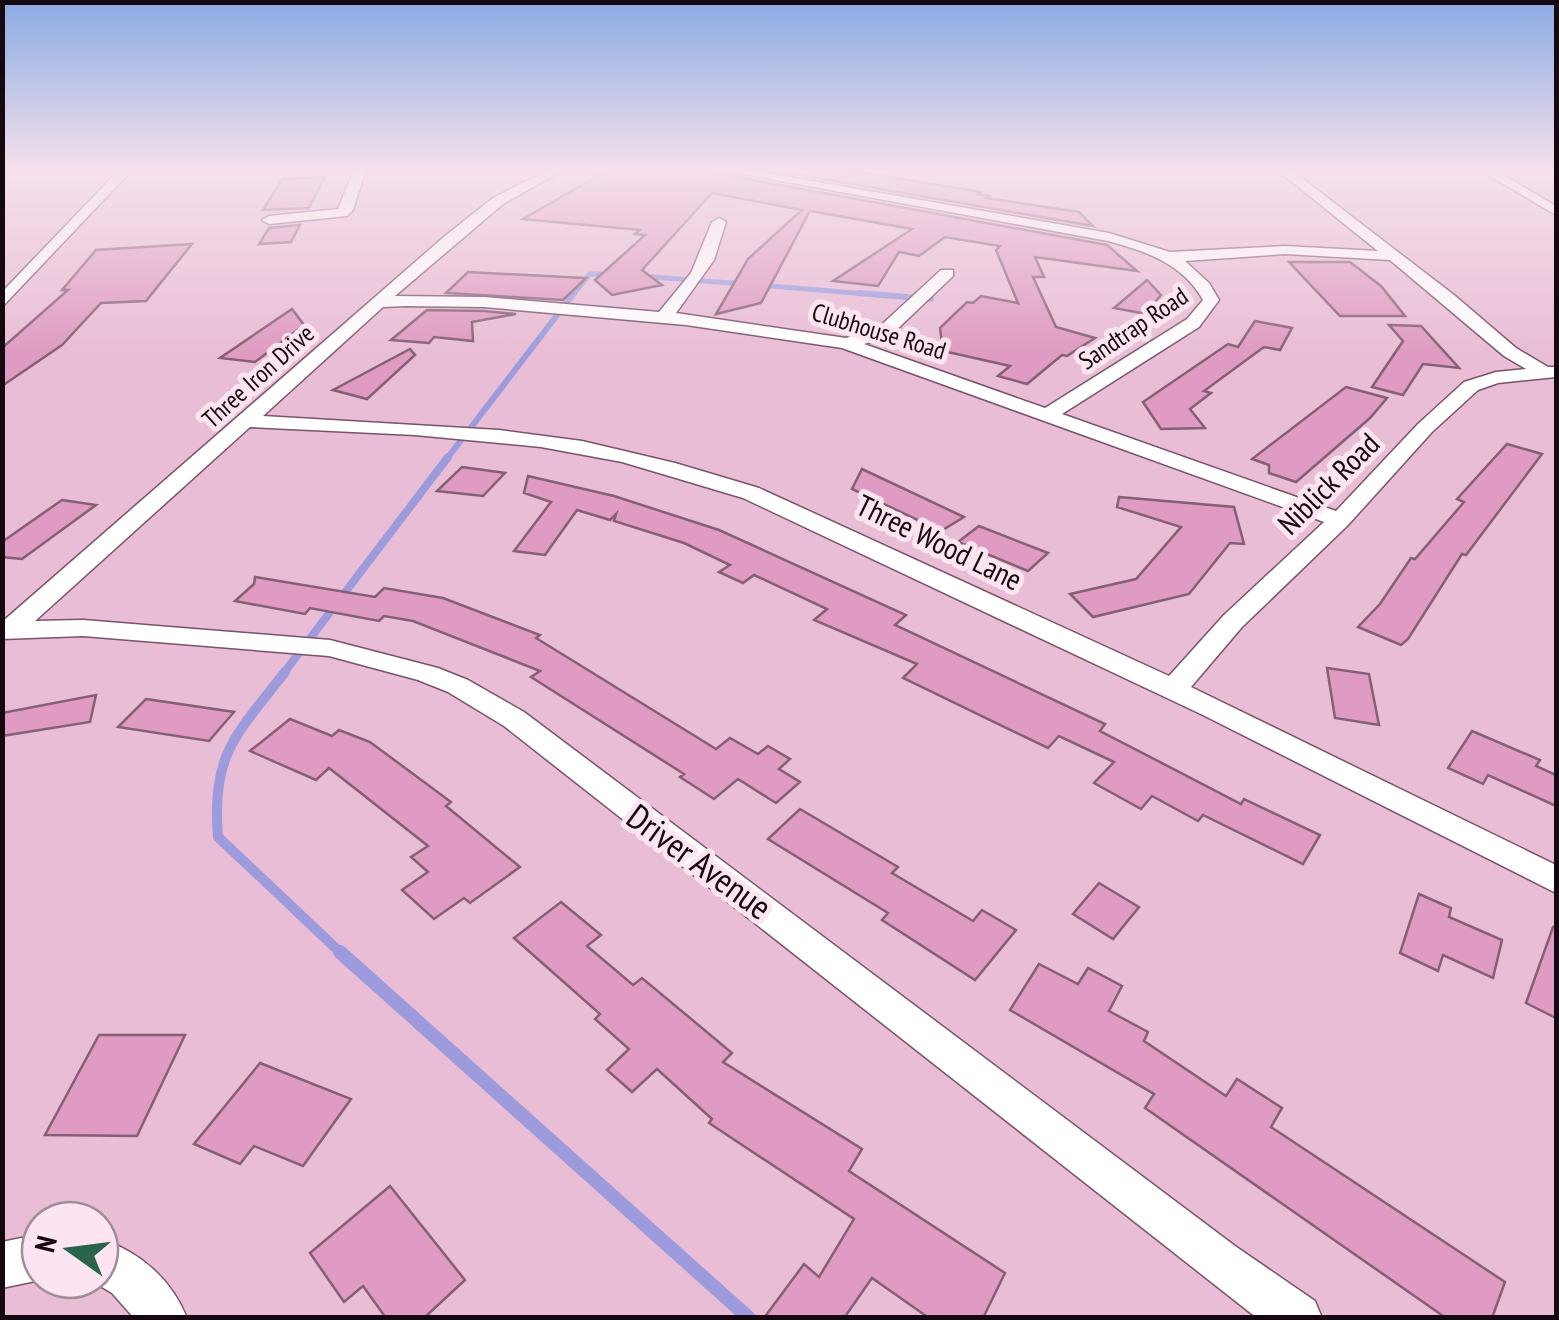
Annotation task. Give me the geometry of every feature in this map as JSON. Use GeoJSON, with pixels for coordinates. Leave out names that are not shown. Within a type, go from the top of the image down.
{"type":"FeatureCollection","features":[{"type":"Feature","properties":{"kind":"street"},"geometry":{"type":"LineString","coordinates":[[2,302],[70,231]]}},
{"type":"Feature","properties":{"kind":"street","name":"Three Iron Drive"},"geometry":{"type":"LineString","coordinates":[[7,633],[463,231]]}},
{"type":"Feature","properties":{"kind":"street"},"geometry":{"type":"LineString","coordinates":[[664,316],[690,286],[718,231]]}},
{"type":"Feature","properties":{"kind":"street","name":"Sandtrap Road"},"geometry":{"type":"LineString","coordinates":[[1048,415],[1194,324],[1211,300],[1206,287],[1168,257],[1110,238],[1068,231]]}},
{"type":"Feature","properties":{"kind":"street"},"geometry":{"type":"LineString","coordinates":[[1361,231],[1510,352],[1553,375]]}},
{"type":"Feature","properties":{"kind":"street"},"geometry":{"type":"LineString","coordinates":[[1168,257],[1285,250],[1394,256]]}},
{"type":"Feature","properties":{"kind":"street"},"geometry":{"type":"LineString","coordinates":[[847,344],[884,332],[946,272]]}},
{"type":"Feature","properties":{"kind":"street","name":"Clubhouse Road"},"geometry":{"type":"LineString","coordinates":[[380,302],[436,301],[664,316],[763,326],[847,344],[1340,520]]}},
{"type":"Feature","properties":{"kind":"street","name":"Niblick Road"},"geometry":{"type":"LineString","coordinates":[[1173,690],[1233,621],[1340,520],[1425,428],[1471,386],[1510,376],[1553,375]]}},
{"type":"Feature","properties":{"kind":"street","name":"Three Wood Lane"},"geometry":{"type":"LineString","coordinates":[[247,421],[504,437],[583,447],[695,474],[808,518],[1173,690],[1556,880]]}},
{"type":"Feature","properties":{"kind":"street","name":"Driver Avenue"},"geometry":{"type":"LineString","coordinates":[[7,633],[83,628],[330,648],[397,664],[458,686],[514,720],[1298,1318]]}},
{"type":"Feature","properties":{"kind":"street"},"geometry":{"type":"LineString","coordinates":[[120,1268],[148,1295],[162,1318]]}},
{"type":"Feature","properties":{"kind":"building"},"geometry":{"type":"Polygon","coordinates":[[[267,231],[297,231],[291,242],[259,244],[267,231]]]}},
{"type":"Feature","properties":{"kind":"building"},"geometry":{"type":"Polygon","coordinates":[[[639,231],[678,231],[642,270],[662,285],[612,295],[595,280],[645,235],[635,234],[639,231]]]}},
{"type":"Feature","properties":{"kind":"building"},"geometry":{"type":"Polygon","coordinates":[[[779,231],[800,231],[761,303],[716,314],[748,259],[779,231]]]}},
{"type":"Feature","properties":{"kind":"building"},"geometry":{"type":"Polygon","coordinates":[[[910,231],[1029,231],[1107,245],[1137,271],[1035,257],[1044,277],[1033,277],[1056,327],[1095,338],[1067,356],[1062,355],[1027,384],[998,376],[1010,366],[943,351],[940,328],[967,302],[973,303],[981,296],[1018,303],[996,250],[1000,246],[945,237],[919,256],[899,252],[878,286],[833,281],[910,231]]]}},
{"type":"Feature","properties":{"kind":"building"},"geometry":{"type":"Polygon","coordinates":[[[192,244],[146,301],[101,303],[62,345],[2,386],[2,348],[68,290],[62,290],[96,250],[192,244]]]}},
{"type":"Feature","properties":{"kind":"building"},"geometry":{"type":"Polygon","coordinates":[[[1289,262],[1350,262],[1381,286],[1405,316],[1340,316],[1289,262]]]}},
{"type":"Feature","properties":{"kind":"building"},"geometry":{"type":"Polygon","coordinates":[[[468,272],[586,278],[563,300],[446,293],[468,272]]]}},
{"type":"Feature","properties":{"kind":"building"},"geometry":{"type":"Polygon","coordinates":[[[1147,280],[1161,295],[1146,314],[1114,308],[1147,280]]]}},
{"type":"Feature","properties":{"kind":"building"},"geometry":{"type":"Polygon","coordinates":[[[292,309],[304,325],[255,362],[220,358],[292,309]]]}},
{"type":"Feature","properties":{"kind":"building"},"geometry":{"type":"Polygon","coordinates":[[[427,310],[516,314],[472,322],[473,341],[434,337],[429,343],[391,340],[427,310]]]}},
{"type":"Feature","properties":{"kind":"building"},"geometry":{"type":"Polygon","coordinates":[[[1255,321],[1292,328],[1280,350],[1264,347],[1204,391],[1211,393],[1190,409],[1205,428],[1161,429],[1143,402],[1228,344],[1238,347],[1255,321]]]}},
{"type":"Feature","properties":{"kind":"building"},"geometry":{"type":"Polygon","coordinates":[[[1389,325],[1421,326],[1459,368],[1423,364],[1403,395],[1372,387],[1403,341],[1389,325]]]}},
{"type":"Feature","properties":{"kind":"building"},"geometry":{"type":"Polygon","coordinates":[[[410,349],[415,355],[367,399],[333,390],[410,349]]]}},
{"type":"Feature","properties":{"kind":"building"},"geometry":{"type":"Polygon","coordinates":[[[1346,387],[1387,398],[1370,418],[1296,482],[1269,473],[1269,465],[1252,459],[1346,387]]]}},
{"type":"Feature","properties":{"kind":"building"},"geometry":{"type":"Polygon","coordinates":[[[1507,444],[1542,454],[1466,555],[1462,554],[1408,639],[1401,645],[1358,627],[1380,604],[1411,558],[1415,559],[1464,502],[1457,499],[1507,444]]]}},
{"type":"Feature","properties":{"kind":"building"},"geometry":{"type":"Polygon","coordinates":[[[462,467],[505,473],[483,496],[437,491],[462,467]]]}},
{"type":"Feature","properties":{"kind":"building"},"geometry":{"type":"Polygon","coordinates":[[[862,469],[964,517],[941,531],[852,489],[862,469]]]}},
{"type":"Feature","properties":{"kind":"building"},"geometry":{"type":"Polygon","coordinates":[[[528,476],[614,496],[719,530],[906,615],[895,625],[1105,724],[1100,731],[1241,804],[1244,799],[1320,835],[1303,864],[1203,815],[1198,821],[1152,796],[1141,809],[1094,783],[1114,762],[1059,736],[1048,748],[903,678],[917,664],[814,620],[827,609],[754,575],[743,583],[719,572],[730,565],[684,543],[614,521],[616,514],[610,520],[577,510],[545,555],[514,551],[551,502],[524,493],[528,476]]]}},
{"type":"Feature","properties":{"kind":"building"},"geometry":{"type":"Polygon","coordinates":[[[1119,497],[1234,507],[1244,544],[1230,543],[1189,594],[1093,617],[1070,594],[1136,579],[1181,527],[1117,507],[1119,497]]]}},
{"type":"Feature","properties":{"kind":"building"},"geometry":{"type":"Polygon","coordinates":[[[62,500],[96,505],[22,559],[2,557],[2,542],[62,500]]]}},
{"type":"Feature","properties":{"kind":"building"},"geometry":{"type":"Polygon","coordinates":[[[979,526],[1048,553],[1028,571],[958,542],[979,526]]]}},
{"type":"Feature","properties":{"kind":"building"},"geometry":{"type":"Polygon","coordinates":[[[255,577],[375,597],[384,588],[443,598],[540,635],[536,638],[716,749],[730,738],[758,754],[768,746],[790,759],[779,769],[800,782],[776,803],[738,779],[714,799],[680,777],[684,774],[531,677],[540,671],[413,621],[384,616],[379,621],[310,608],[305,614],[235,601],[254,584],[255,577]]]}},
{"type":"Feature","properties":{"kind":"building"},"geometry":{"type":"Polygon","coordinates":[[[1327,668],[1369,674],[1379,725],[1335,718],[1327,668]]]}},
{"type":"Feature","properties":{"kind":"building"},"geometry":{"type":"Polygon","coordinates":[[[96,695],[90,722],[2,736],[2,713],[96,695]]]}},
{"type":"Feature","properties":{"kind":"building"},"geometry":{"type":"Polygon","coordinates":[[[146,699],[234,712],[209,741],[118,727],[146,699]]]}},
{"type":"Feature","properties":{"kind":"building"},"geometry":{"type":"Polygon","coordinates":[[[290,719],[332,736],[339,730],[370,742],[451,802],[446,806],[520,867],[470,903],[464,898],[434,919],[402,890],[428,872],[411,857],[428,846],[329,768],[316,780],[250,751],[290,719]]]}},
{"type":"Feature","properties":{"kind":"building"},"geometry":{"type":"Polygon","coordinates":[[[1472,731],[1540,760],[1536,766],[1556,775],[1556,806],[1488,775],[1483,784],[1448,768],[1472,731]]]}},
{"type":"Feature","properties":{"kind":"building"},"geometry":{"type":"Polygon","coordinates":[[[800,809],[898,867],[892,873],[973,921],[982,910],[1016,930],[975,980],[882,920],[888,913],[768,839],[800,809]]]}},
{"type":"Feature","properties":{"kind":"building"},"geometry":{"type":"Polygon","coordinates":[[[1099,883],[1139,907],[1113,939],[1073,914],[1099,883]]]}},
{"type":"Feature","properties":{"kind":"building"},"geometry":{"type":"Polygon","coordinates":[[[1419,894],[1451,908],[1449,917],[1502,940],[1493,978],[1443,955],[1438,971],[1400,953],[1419,894]]]}},
{"type":"Feature","properties":{"kind":"building"},"geometry":{"type":"Polygon","coordinates":[[[561,902],[601,935],[587,946],[633,985],[642,978],[732,1053],[723,1062],[862,1149],[849,1171],[1005,1273],[983,1318],[929,1318],[872,1278],[844,1318],[764,1318],[804,1264],[819,1277],[854,1219],[709,1123],[712,1119],[657,1069],[632,1092],[607,1070],[629,1049],[595,1019],[600,1014],[514,938],[561,902]]]}},
{"type":"Feature","properties":{"kind":"building"},"geometry":{"type":"Polygon","coordinates":[[[1556,927],[1556,1018],[1526,1003],[1556,927]]]}},
{"type":"Feature","properties":{"kind":"building"},"geometry":{"type":"Polygon","coordinates":[[[1039,964],[1078,984],[1088,968],[1122,986],[1109,1011],[1148,1032],[1144,1041],[1226,1096],[1237,1079],[1282,1108],[1271,1127],[1505,1282],[1492,1318],[1446,1318],[1145,1108],[1154,1094],[1010,1010],[1039,964]]]}},
{"type":"Feature","properties":{"kind":"building"},"geometry":{"type":"Polygon","coordinates":[[[99,1035],[185,1035],[137,1136],[45,1135],[99,1035]]]}},
{"type":"Feature","properties":{"kind":"building"},"geometry":{"type":"Polygon","coordinates":[[[260,1063],[351,1099],[303,1166],[254,1146],[240,1164],[194,1144],[260,1063]]]}},
{"type":"Feature","properties":{"kind":"building"},"geometry":{"type":"Polygon","coordinates":[[[390,1186],[465,1280],[424,1318],[386,1318],[363,1286],[344,1302],[310,1253],[390,1186]]]}},
{"type":"Feature","properties":{"kind":"waterway"},"geometry":{"type":"LineString","coordinates":[[572,296],[590,274],[614,274]]}},
{"type":"Feature","properties":{"kind":"waterway"},"geometry":{"type":"LineString","coordinates":[[640,276],[744,284]]}},
{"type":"Feature","properties":{"kind":"waterway"},"geometry":{"type":"LineString","coordinates":[[759,285],[890,296]]}},
{"type":"Feature","properties":{"kind":"waterway"},"geometry":{"type":"LineString","coordinates":[[446,460],[574,293]]}},
{"type":"Feature","properties":{"kind":"waterway"},"geometry":{"type":"LineString","coordinates":[[859,293],[931,299]]}},
{"type":"Feature","properties":{"kind":"waterway"},"geometry":{"type":"LineString","coordinates":[[283,674],[448,457]]}},
{"type":"Feature","properties":{"kind":"waterway"},"geometry":{"type":"LineString","coordinates":[[285,672],[241,729],[223,764],[218,837],[343,955]]}},
{"type":"Feature","properties":{"kind":"waterway"},"geometry":{"type":"LineString","coordinates":[[340,952],[749,1318]]}}]}
